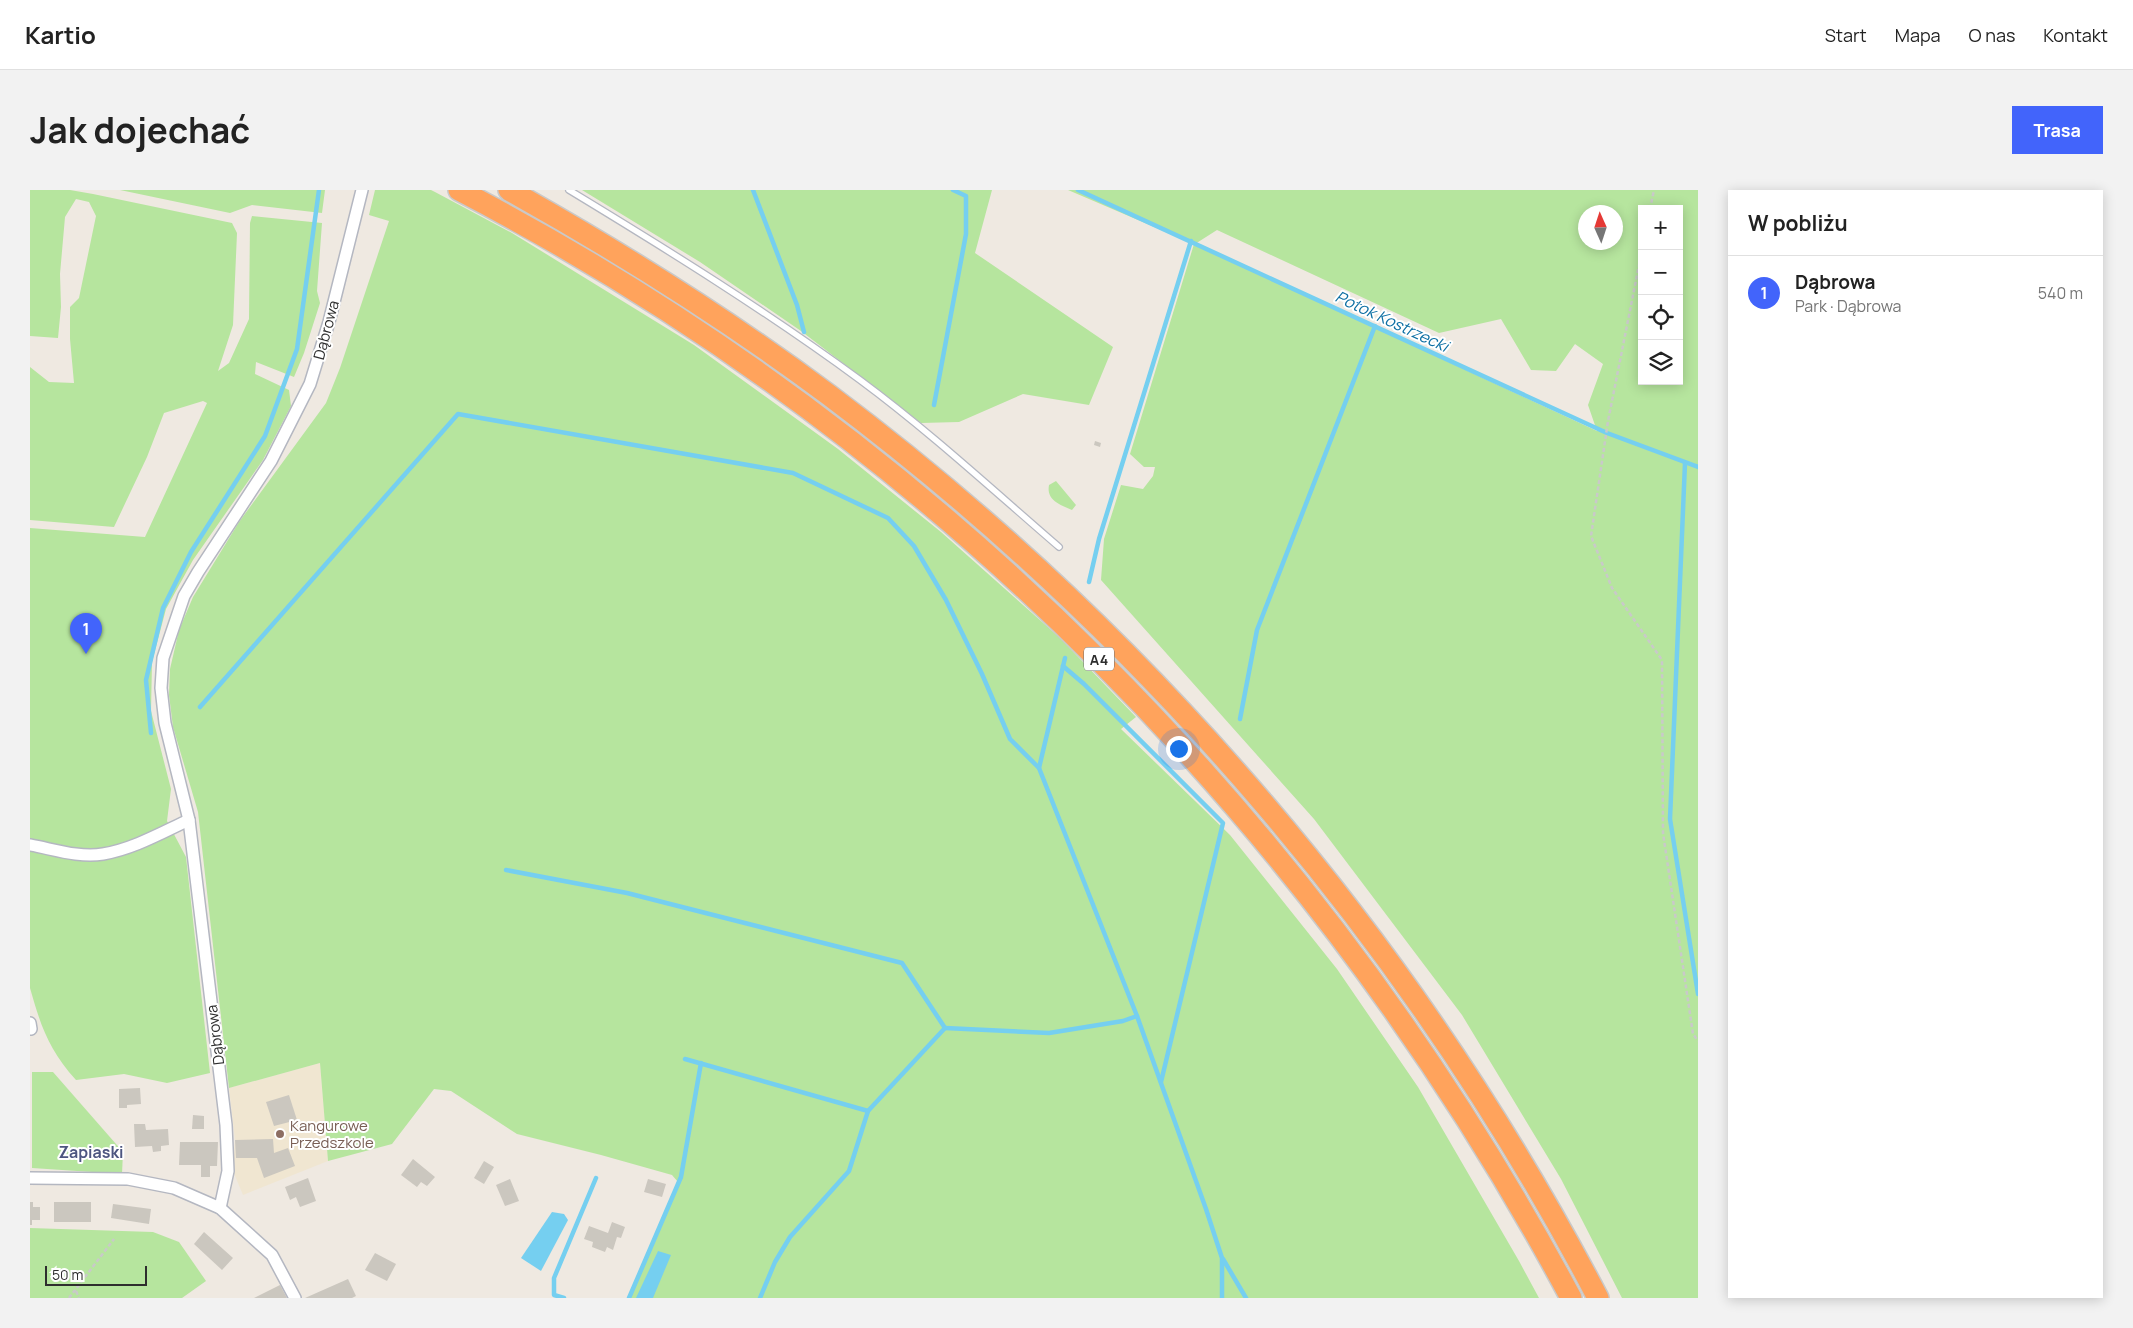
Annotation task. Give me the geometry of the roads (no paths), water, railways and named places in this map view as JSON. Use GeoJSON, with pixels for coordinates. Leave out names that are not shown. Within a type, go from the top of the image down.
{"type":"FeatureCollection","features":[{"type":"Feature","properties":{"kind":"highway","name":"A4"},"geometry":{"type":"LineString","coordinates":[[459,190],[556,243],[634,290],[721,347],[814,413],[952,524],[1038,600],[1108,668],[1205,771],[1294,877],[1348,946],[1404,1023],[1460,1108],[1518,1202],[1571,1298]]}},
{"type":"Feature","properties":{"kind":"highway","name":"A4"},"geometry":{"type":"LineString","coordinates":[[509,190],[590,236],[683,294],[826,393],[967,506],[1048,578],[1123,650],[1232,767],[1314,864],[1362,926],[1439,1033],[1505,1135],[1598,1298]]}},
{"type":"Feature","properties":{"kind":"street","name":"Dąbrowa"},"geometry":{"type":"LineString","coordinates":[[220,1208],[228,1172],[226,1125],[189,820],[165,723],[161,688],[163,658],[184,596],[271,461],[310,384],[329,322],[362,190]]}},
{"type":"Feature","properties":{"kind":"street"},"geometry":{"type":"LineString","coordinates":[[30,845],[79,854],[102,855],[131,847],[189,820]]}},
{"type":"Feature","properties":{"kind":"street"},"geometry":{"type":"LineString","coordinates":[[30,1178],[128,1179],[174,1188],[220,1208],[272,1255],[296,1298]]}},
{"type":"Feature","properties":{"kind":"lane"},"geometry":{"type":"LineString","coordinates":[[569,190],[687,261],[861,380],[947,450],[1059,547]]}},
{"type":"Feature","properties":{"kind":"water"},"geometry":{"type":"Polygon","coordinates":[[[552,1212],[564,1214],[568,1220],[541,1271],[521,1258],[552,1212]]]}},
{"type":"Feature","properties":{"kind":"water"},"geometry":{"type":"Polygon","coordinates":[[[658,1251],[671,1255],[653,1298],[636,1298],[658,1251]]]}},
{"type":"Feature","properties":{"kind":"waterway"},"geometry":{"type":"LineString","coordinates":[[151,733],[146,680],[163,608],[191,552],[265,436],[297,349],[319,190]]}},
{"type":"Feature","properties":{"kind":"waterway"},"geometry":{"type":"LineString","coordinates":[[753,190],[797,305],[804,332]]}},
{"type":"Feature","properties":{"kind":"waterway"},"geometry":{"type":"LineString","coordinates":[[934,405],[966,234],[966,196],[953,190]]}},
{"type":"Feature","properties":{"kind":"waterway","name":"Potok Kostrzecki"},"geometry":{"type":"LineString","coordinates":[[1078,190],[1607,433],[1698,467]]}},
{"type":"Feature","properties":{"kind":"waterway"},"geometry":{"type":"LineString","coordinates":[[1089,582],[1099,539],[1191,241]]}},
{"type":"Feature","properties":{"kind":"waterway"},"geometry":{"type":"LineString","coordinates":[[1240,719],[1257,630],[1375,326]]}},
{"type":"Feature","properties":{"kind":"waterway"},"geometry":{"type":"LineString","coordinates":[[200,707],[458,414],[793,473],[888,518],[914,546],[946,600],[982,674],[1010,739],[1039,768],[1137,1016],[1206,1209],[1222,1258],[1222,1298]]}},
{"type":"Feature","properties":{"kind":"waterway"},"geometry":{"type":"LineString","coordinates":[[1685,463],[1670,819],[1698,994]]}},
{"type":"Feature","properties":{"kind":"waterway"},"geometry":{"type":"LineString","coordinates":[[1039,768],[1065,658]]}},
{"type":"Feature","properties":{"kind":"waterway"},"geometry":{"type":"LineString","coordinates":[[1063,666],[1084,684],[1223,823],[1161,1082]]}},
{"type":"Feature","properties":{"kind":"waterway"},"geometry":{"type":"LineString","coordinates":[[506,870],[627,893],[902,963],[945,1028]]}},
{"type":"Feature","properties":{"kind":"waterway"},"geometry":{"type":"LineString","coordinates":[[945,1028],[1049,1033],[1123,1021],[1137,1016]]}},
{"type":"Feature","properties":{"kind":"waterway"},"geometry":{"type":"LineString","coordinates":[[760,1298],[775,1262],[790,1237],[849,1171],[868,1111],[945,1028]]}},
{"type":"Feature","properties":{"kind":"waterway"},"geometry":{"type":"LineString","coordinates":[[685,1059],[868,1111]]}},
{"type":"Feature","properties":{"kind":"waterway"},"geometry":{"type":"LineString","coordinates":[[629,1298],[681,1177],[701,1063]]}},
{"type":"Feature","properties":{"kind":"waterway"},"geometry":{"type":"LineString","coordinates":[[564,1298],[554,1295],[554,1278],[596,1178]]}},
{"type":"Feature","properties":{"kind":"waterway"},"geometry":{"type":"LineString","coordinates":[[1223,1259],[1246,1298]]}},
{"type":"Feature","properties":{"kind":"place","name":"Dąbrowa"},"geometry":{"type":"Point","coordinates":[86,654]}},
{"type":"Feature","properties":{"kind":"place","name":"Kangurowe Przedszkole"},"geometry":{"type":"Point","coordinates":[280,1134]}},
{"type":"Feature","properties":{"kind":"district","name":"Zapiaski"},"geometry":{"type":"Point","coordinates":[91,1152]}}]}
